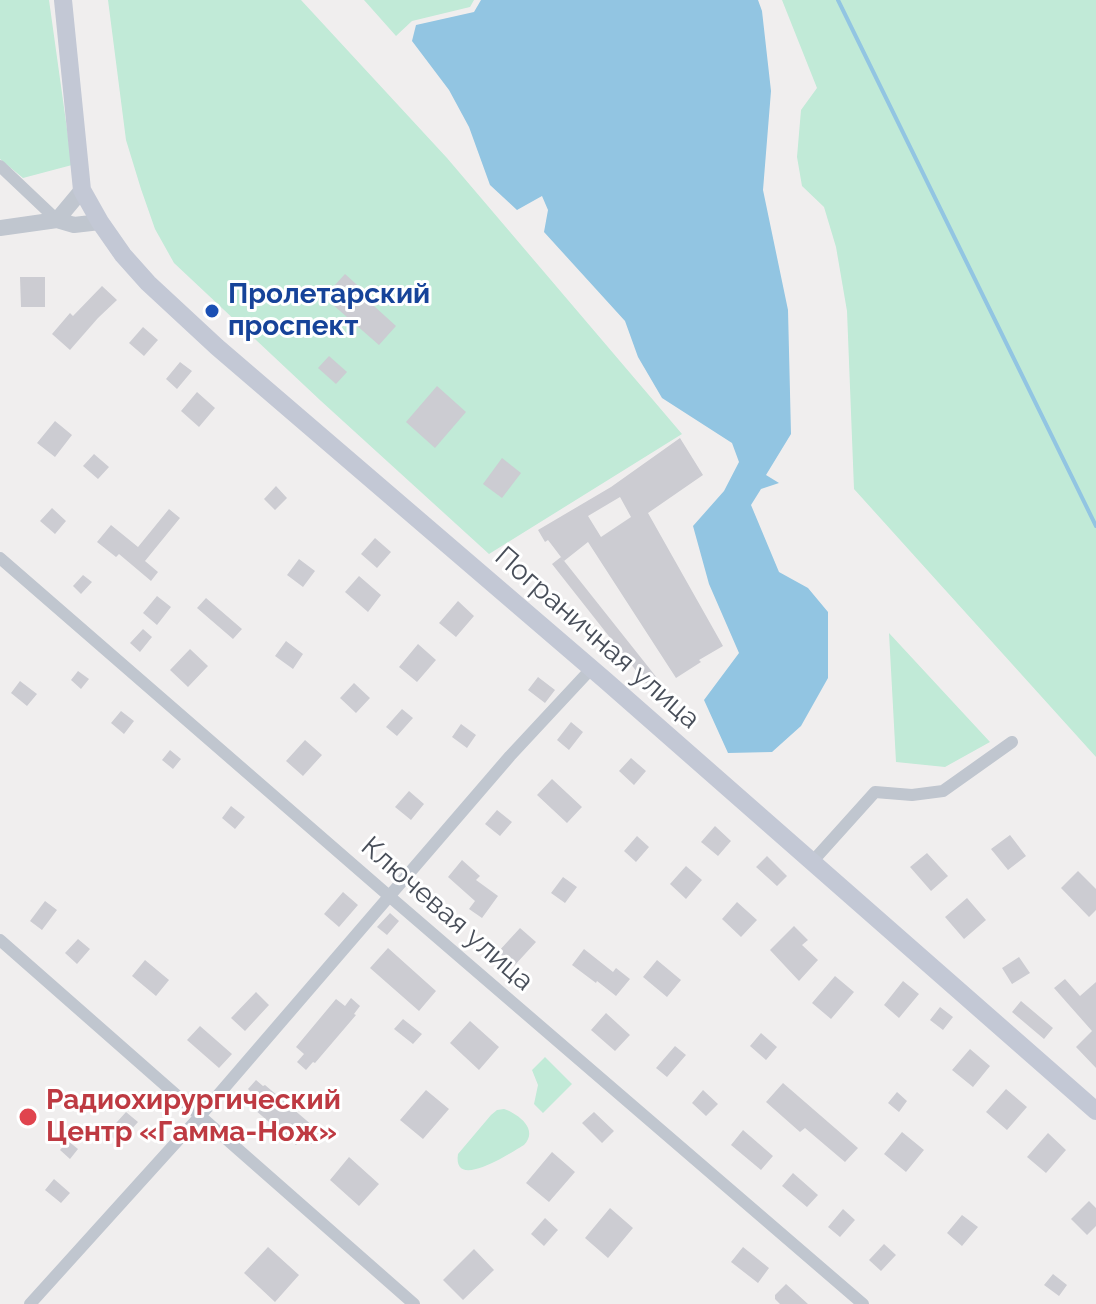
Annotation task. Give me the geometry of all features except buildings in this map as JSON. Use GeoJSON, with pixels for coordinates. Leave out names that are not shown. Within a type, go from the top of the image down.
{"type":"FeatureCollection","features":[{"type":"Feature","properties":{"kind":"main road"},"geometry":{"type":"LineString","coordinates":[[63,0],[82,190]]}},
{"type":"Feature","properties":{"kind":"main road","name":"Пограничная улица"},"geometry":{"type":"LineString","coordinates":[[82,190],[123,255],[206,337],[1096,1111]]}},
{"type":"Feature","properties":{"kind":"street"},"geometry":{"type":"LineString","coordinates":[[0,166],[57,220]]}},
{"type":"Feature","properties":{"kind":"street"},"geometry":{"type":"LineString","coordinates":[[57,220],[82,190]]}},
{"type":"Feature","properties":{"kind":"street"},"geometry":{"type":"LineString","coordinates":[[0,228],[57,220],[74,225],[100,222]]}},
{"type":"Feature","properties":{"kind":"street","name":"Ключевая улица"},"geometry":{"type":"LineString","coordinates":[[0,558],[863,1304]]}},
{"type":"Feature","properties":{"kind":"street"},"geometry":{"type":"LineString","coordinates":[[30,1304],[200,1116],[510,756],[591,669]]}},
{"type":"Feature","properties":{"kind":"street"},"geometry":{"type":"LineString","coordinates":[[812,862],[875,792],[912,795],[943,791],[1012,742]]}},
{"type":"Feature","properties":{"kind":"street"},"geometry":{"type":"LineString","coordinates":[[0,940],[414,1304]]}},
{"type":"Feature","properties":{"kind":"green space"},"geometry":{"type":"Polygon","coordinates":[[[0,0],[49,0],[72,165],[23,178],[0,159],[0,0]]]}},
{"type":"Feature","properties":{"kind":"green space"},"geometry":{"type":"Polygon","coordinates":[[[108,0],[301,0],[447,158],[682,434],[489,554],[174,263],[155,229],[126,140],[108,0]]]}},
{"type":"Feature","properties":{"kind":"green space"},"geometry":{"type":"Polygon","coordinates":[[[364,0],[474,0],[470,7],[412,21],[396,36],[364,0]]]}},
{"type":"Feature","properties":{"kind":"green space"},"geometry":{"type":"Polygon","coordinates":[[[782,0],[1096,0],[1096,757],[854,489],[847,311],[836,247],[824,207],[802,186],[797,157],[801,110],[817,88],[782,0]]]}},
{"type":"Feature","properties":{"kind":"green space"},"geometry":{"type":"Polygon","coordinates":[[[889,633],[990,742],[945,767],[896,762],[889,633]]]}},
{"type":"Feature","properties":{"kind":"green space"},"geometry":{"type":"Polygon","coordinates":[[[545,1057],[572,1084],[543,1113],[534,1104],[538,1085],[532,1070],[545,1057]]]}},
{"type":"Feature","properties":{"kind":"green space"},"geometry":{"type":"Polygon","coordinates":[[[504,1109],[525,1123],[528,1139],[524,1145],[496,1161],[473,1170],[464,1170],[459,1165],[458,1154],[491,1115],[504,1109]]]}},
{"type":"Feature","properties":{"kind":"water"},"geometry":{"type":"Polygon","coordinates":[[[481,0],[758,0],[762,11],[771,91],[763,190],[788,310],[791,434],[766,475],[779,483],[761,489],[751,505],[779,572],[808,588],[828,612],[828,678],[801,726],[772,752],[728,753],[704,700],[739,653],[709,584],[693,526],[724,491],[739,462],[732,443],[662,398],[638,357],[625,321],[544,232],[548,210],[542,196],[517,210],[490,185],[469,127],[449,90],[412,41],[416,25],[474,12],[481,0]]]}},
{"type":"Feature","properties":{"kind":"waterway"},"geometry":{"type":"LineString","coordinates":[[838,0],[1096,526]]}},
{"type":"Feature","properties":{"kind":"place","name":"Пролетарский проспект"},"geometry":{"type":"Point","coordinates":[212,311]}},
{"type":"Feature","properties":{"kind":"place","name":"Радиохирургический Центр «Гамма-Нож»"},"geometry":{"type":"Point","coordinates":[28,1117]}}]}
